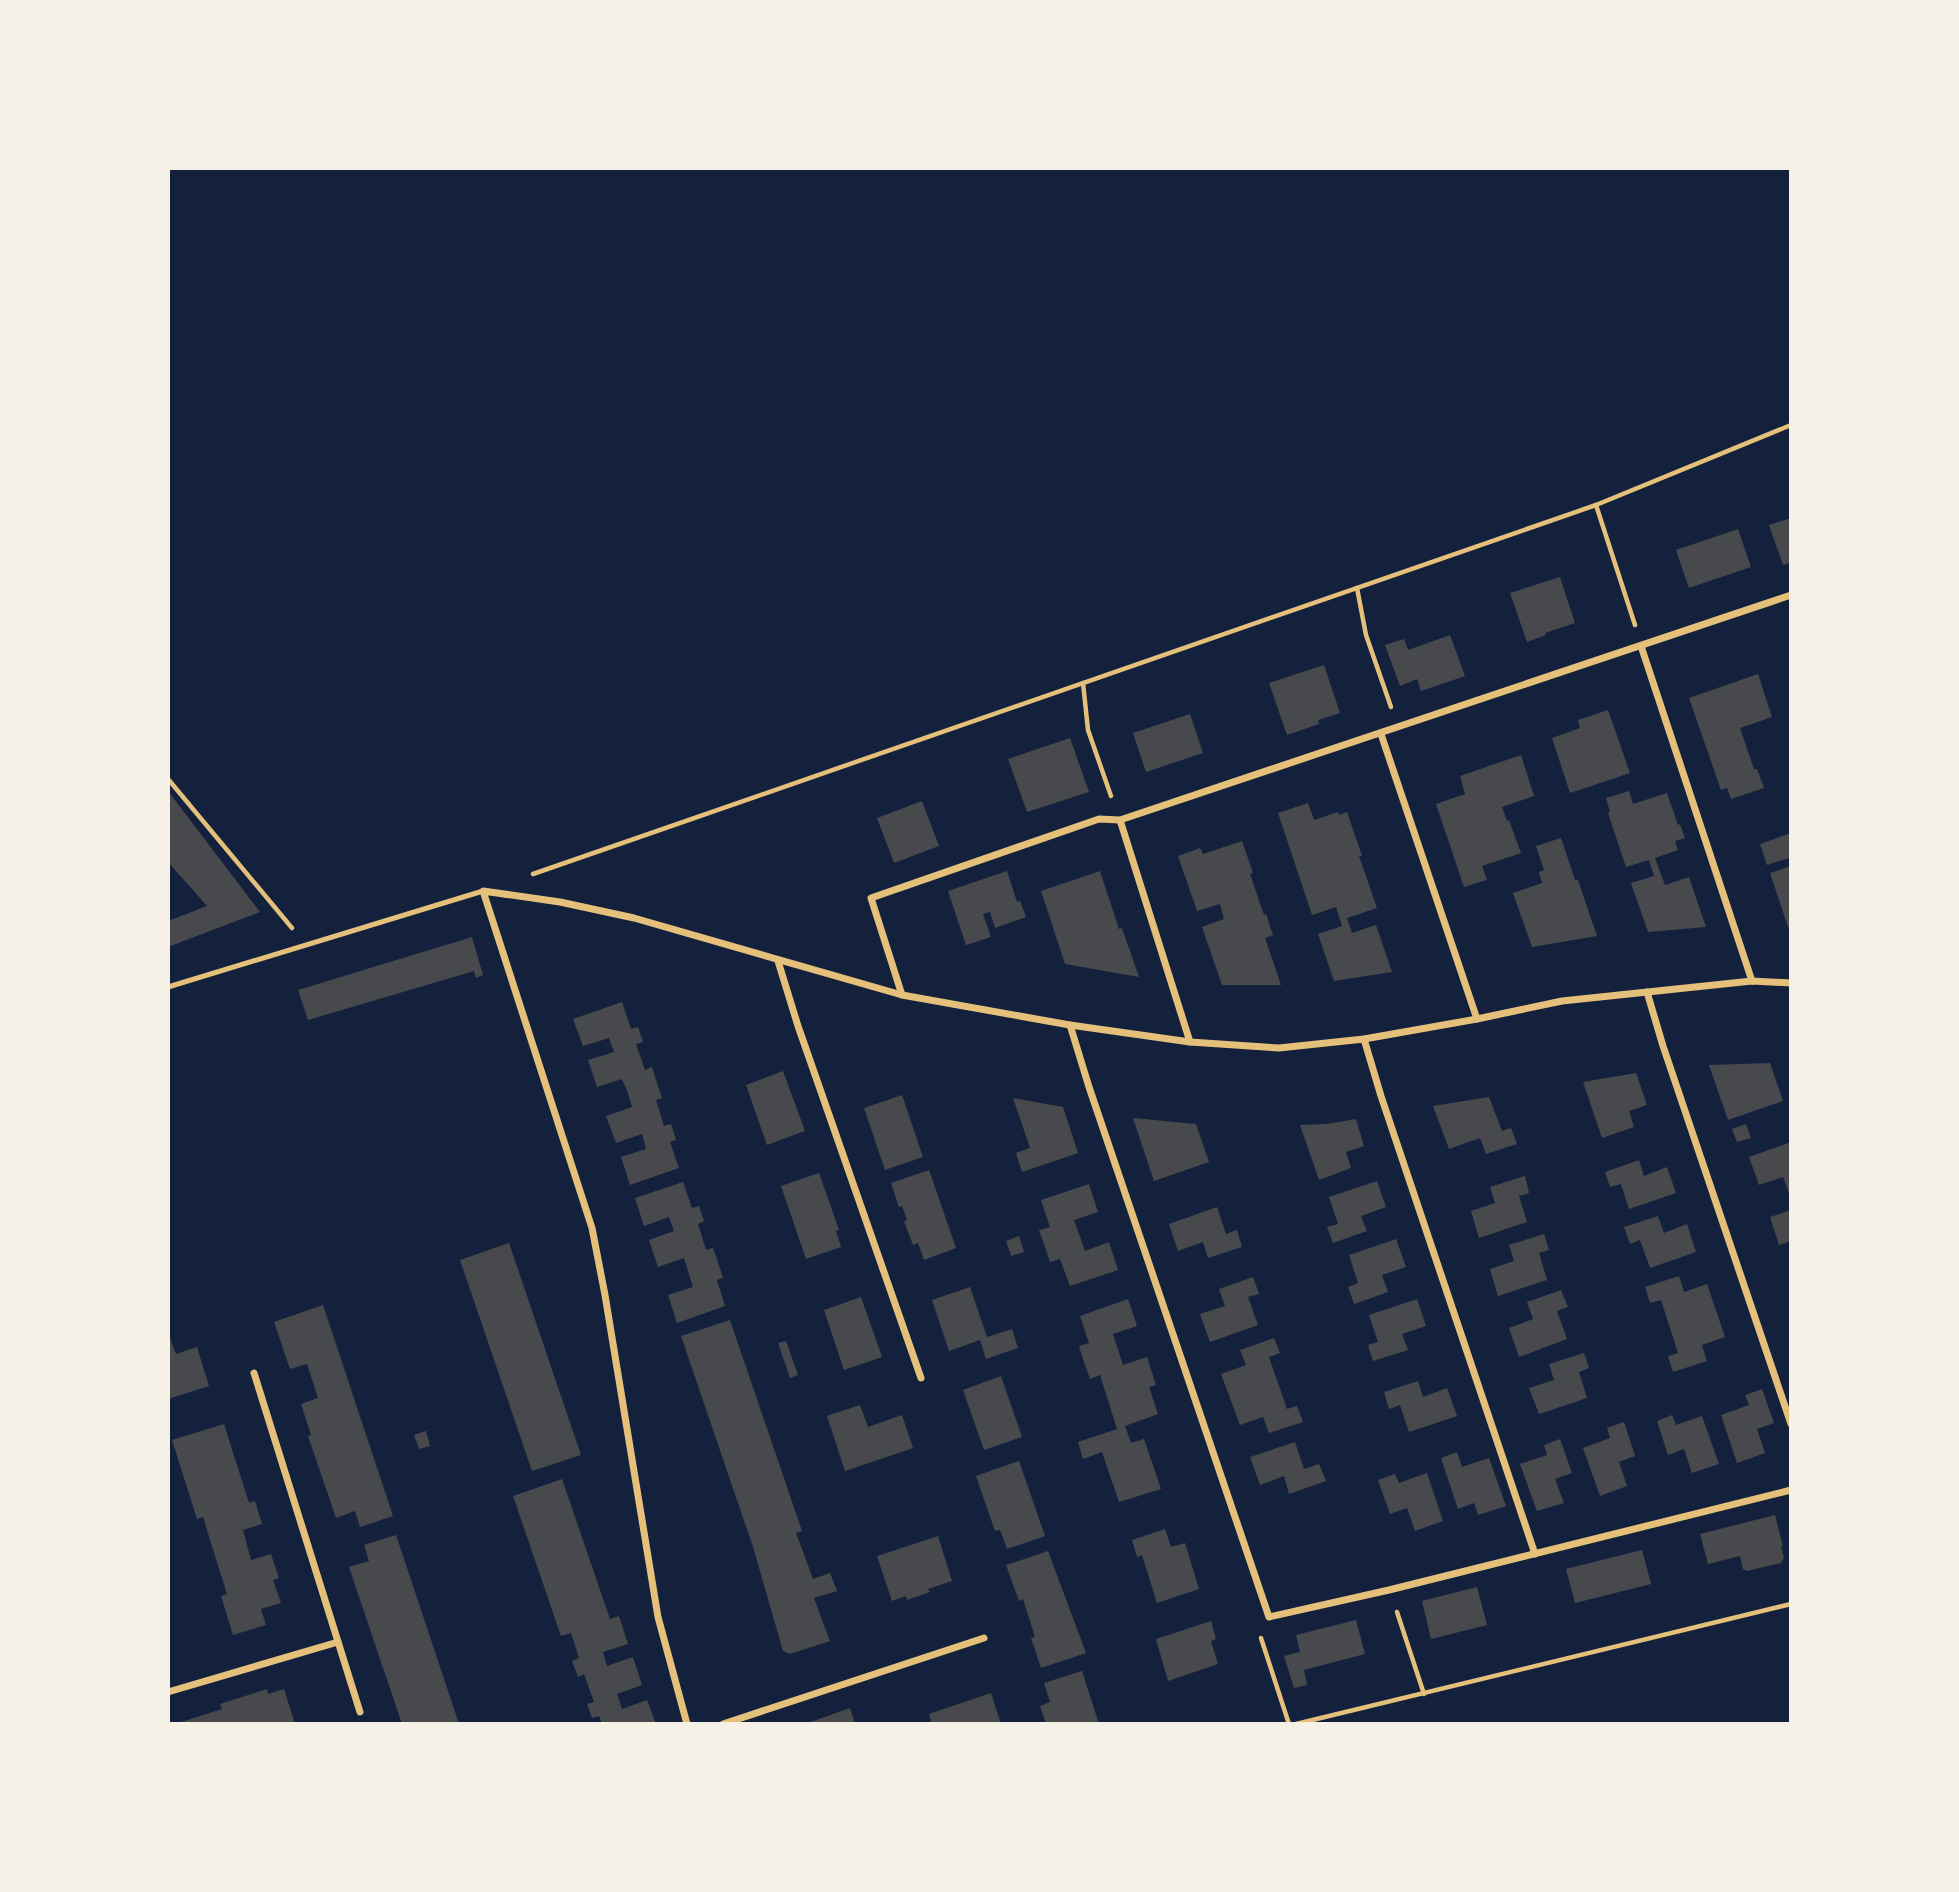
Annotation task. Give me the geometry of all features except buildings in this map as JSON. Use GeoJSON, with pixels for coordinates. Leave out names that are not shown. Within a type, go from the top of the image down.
{"type":"FeatureCollection","features":[{"type":"Feature","properties":{"kind":"street"},"geometry":{"type":"LineString","coordinates":[[902,995],[871,898],[1099,819],[1119,820],[1381,734],[1791,595]]}},
{"type":"Feature","properties":{"kind":"street"},"geometry":{"type":"LineString","coordinates":[[1641,646],[1752,981]]}},
{"type":"Feature","properties":{"kind":"street"},"geometry":{"type":"LineString","coordinates":[[1381,734],[1477,1020]]}},
{"type":"Feature","properties":{"kind":"street"},"geometry":{"type":"LineString","coordinates":[[1119,820],[1190,1042]]}},
{"type":"Feature","properties":{"kind":"street"},"geometry":{"type":"LineString","coordinates":[[687,1724],[657,1617],[592,1228],[483,891],[560,902],[634,918],[902,995],[1070,1025],[1190,1042],[1279,1048],[1364,1039],[1477,1020],[1562,1001],[1752,981],[1791,983]]}},
{"type":"Feature","properties":{"kind":"street"},"geometry":{"type":"LineString","coordinates":[[778,961],[798,1027],[921,1378]]}},
{"type":"Feature","properties":{"kind":"street"},"geometry":{"type":"LineString","coordinates":[[1647,992],[1667,1059],[1791,1424]]}},
{"type":"Feature","properties":{"kind":"street"},"geometry":{"type":"LineString","coordinates":[[1070,1025],[1093,1101],[1269,1617],[1390,1590],[1791,1490]]}},
{"type":"Feature","properties":{"kind":"street"},"geometry":{"type":"LineString","coordinates":[[1364,1039],[1535,1553]]}},
{"type":"Feature","properties":{"kind":"street"},"geometry":{"type":"LineString","coordinates":[[254,1373],[360,1712]]}},
{"type":"Feature","properties":{"kind":"street"},"geometry":{"type":"LineString","coordinates":[[723,1724],[984,1638]]}},
{"type":"Feature","properties":{"kind":"street"},"geometry":{"type":"LineString","coordinates":[[168,1692],[338,1642]]}},
{"type":"Feature","properties":{"kind":"lane"},"geometry":{"type":"LineString","coordinates":[[168,987],[483,891]]}},
{"type":"Feature","properties":{"kind":"path"},"geometry":{"type":"LineString","coordinates":[[483,891],[1597,505],[1791,425]]}},
{"type":"Feature","properties":{"kind":"path"},"geometry":{"type":"LineString","coordinates":[[1597,505],[1641,646]]}},
{"type":"Feature","properties":{"kind":"path"},"geometry":{"type":"LineString","coordinates":[[1357,588],[1366,635],[1398,728]]}},
{"type":"Feature","properties":{"kind":"path"},"geometry":{"type":"LineString","coordinates":[[1083,683],[1088,730],[1119,820]]}},
{"type":"Feature","properties":{"kind":"path"},"geometry":{"type":"LineString","coordinates":[[168,779],[306,945]]}},
{"type":"Feature","properties":{"kind":"path"},"geometry":{"type":"LineString","coordinates":[[1390,1590],[1424,1694]]}},
{"type":"Feature","properties":{"kind":"path"},"geometry":{"type":"LineString","coordinates":[[1296,1724],[1791,1604]]}},
{"type":"Feature","properties":{"kind":"path"},"geometry":{"type":"LineString","coordinates":[[1269,1617],[1261,1639],[1289,1724]]}}]}
